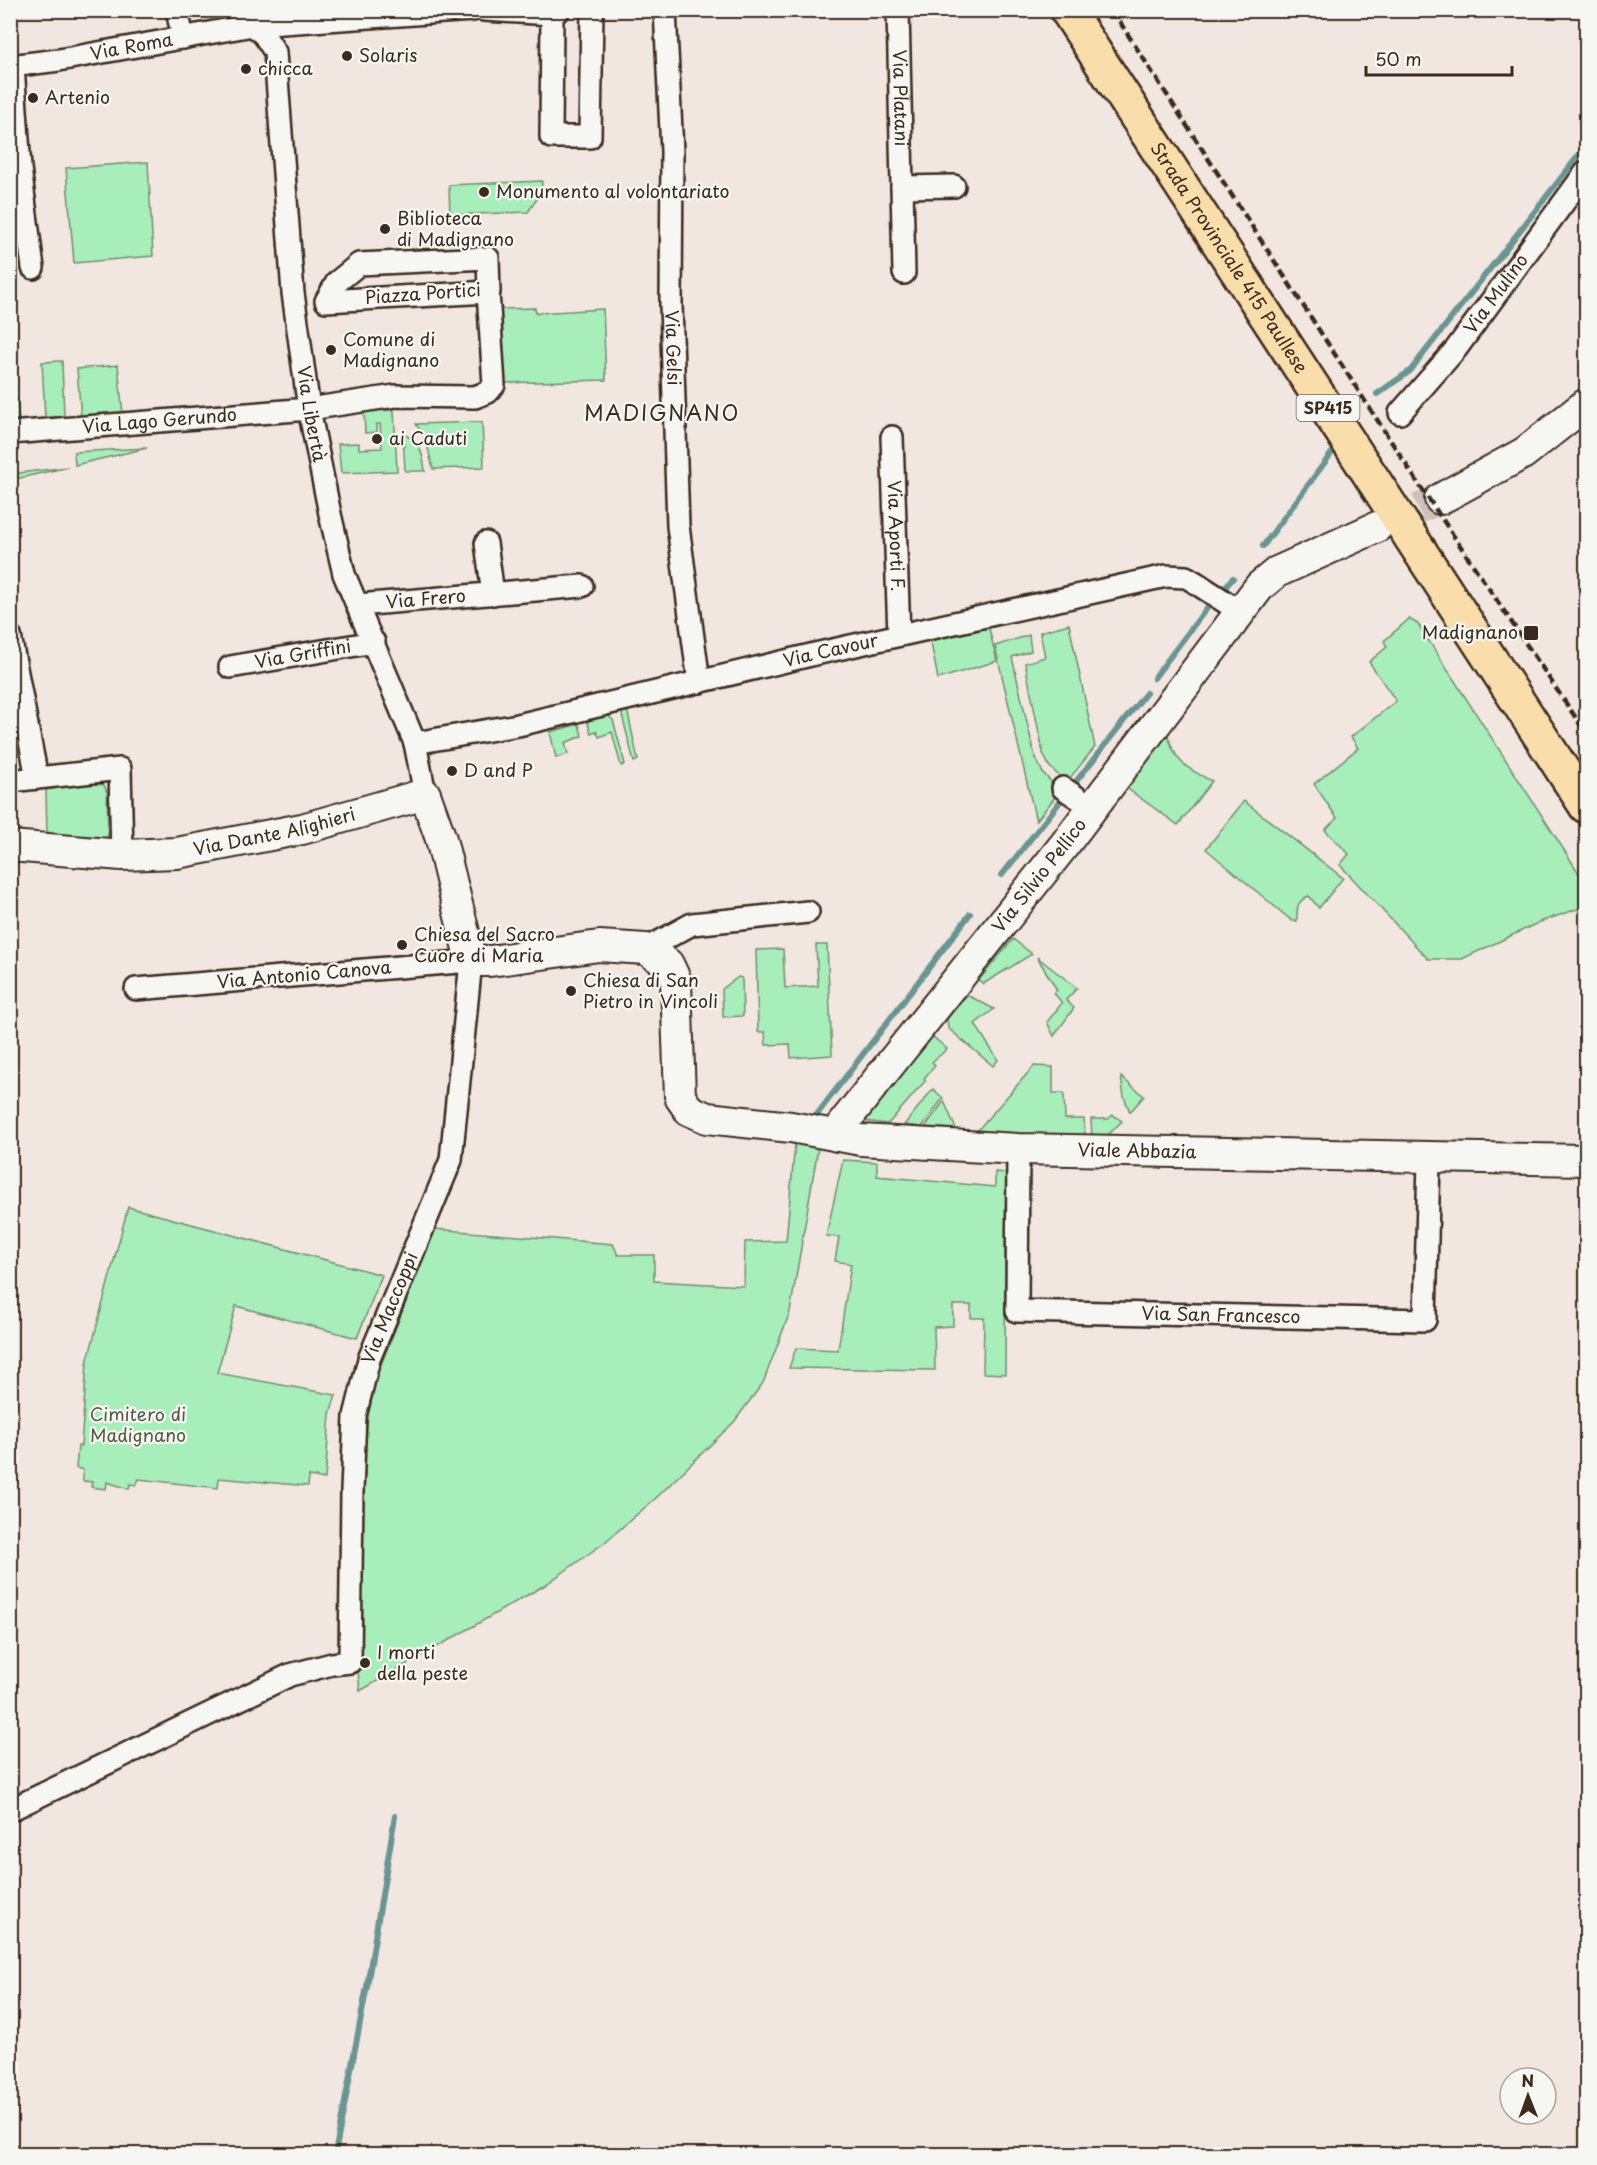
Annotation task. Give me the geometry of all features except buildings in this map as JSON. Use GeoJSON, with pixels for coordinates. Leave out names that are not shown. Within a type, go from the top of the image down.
{"type":"FeatureCollection","features":[{"type":"Feature","properties":{"kind":"main road","name":"Strada Provinciale 415 Paullese"},"geometry":{"type":"LineString","coordinates":[[1067,10],[1587,806]]}},
{"type":"Feature","properties":{"kind":"street"},"geometry":{"type":"LineString","coordinates":[[177,10],[183,38]]}},
{"type":"Feature","properties":{"kind":"street","name":"Via Roma"},"geometry":{"type":"LineString","coordinates":[[12,66],[183,38],[252,18],[473,10]]}},
{"type":"Feature","properties":{"kind":"street"},"geometry":{"type":"LineString","coordinates":[[484,10],[555,12],[551,137],[590,136],[592,10]]}},
{"type":"Feature","properties":{"kind":"street","name":"Via Gelsi"},"geometry":{"type":"LineString","coordinates":[[665,10],[672,151],[671,304],[678,526],[699,682]]}},
{"type":"Feature","properties":{"kind":"street","name":"Via Platani"},"geometry":{"type":"LineString","coordinates":[[898,10],[904,273]]}},
{"type":"Feature","properties":{"kind":"street","name":"Via Libertà"},"geometry":{"type":"LineString","coordinates":[[252,18],[276,52],[293,293],[309,409],[344,574],[415,743],[425,794]]}},
{"type":"Feature","properties":{"kind":"street"},"geometry":{"type":"LineString","coordinates":[[12,66],[20,168],[33,268]]}},
{"type":"Feature","properties":{"kind":"street","name":"Via Mulino"},"geometry":{"type":"LineString","coordinates":[[1400,413],[1442,366],[1587,172]]}},
{"type":"Feature","properties":{"kind":"street"},"geometry":{"type":"LineString","coordinates":[[902,187],[954,186]]}},
{"type":"Feature","properties":{"kind":"street","name":"Piazza Portici"},"geometry":{"type":"LineString","coordinates":[[293,293],[326,301],[488,292],[488,258],[359,264],[337,282],[326,301]]}},
{"type":"Feature","properties":{"kind":"street","name":"Via Lago Gerundo"},"geometry":{"type":"LineString","coordinates":[[10,433],[309,409],[395,396],[475,397],[488,392],[494,385],[488,292]]}},
{"type":"Feature","properties":{"kind":"street"},"geometry":{"type":"LineString","coordinates":[[1440,499],[1524,453],[1587,404]]}},
{"type":"Feature","properties":{"kind":"street","name":"Via Aporti F."},"geometry":{"type":"LineString","coordinates":[[892,437],[899,636]]}},
{"type":"Feature","properties":{"kind":"street"},"geometry":{"type":"LineString","coordinates":[[1233,608],[1277,572],[1377,527]]}},
{"type":"Feature","properties":{"kind":"street","name":"Via Frero"},"geometry":{"type":"LineString","coordinates":[[486,543],[493,594]]}},
{"type":"Feature","properties":{"kind":"street","name":"Via Cavour"},"geometry":{"type":"LineString","coordinates":[[415,743],[518,725],[1166,576],[1186,577],[1233,608]]}},
{"type":"Feature","properties":{"kind":"street","name":"Via Frero"},"geometry":{"type":"LineString","coordinates":[[358,605],[582,586]]}},
{"type":"Feature","properties":{"kind":"street","name":"Via Silvio Pellico"},"geometry":{"type":"LineString","coordinates":[[837,1136],[845,1121],[1065,844],[1233,608]]}},
{"type":"Feature","properties":{"kind":"street"},"geometry":{"type":"LineString","coordinates":[[10,636],[37,778]]}},
{"type":"Feature","properties":{"kind":"street","name":"Via Griffini"},"geometry":{"type":"LineString","coordinates":[[230,667],[374,642]]}},
{"type":"Feature","properties":{"kind":"street"},"geometry":{"type":"LineString","coordinates":[[10,781],[120,769],[122,855]]}},
{"type":"Feature","properties":{"kind":"street"},"geometry":{"type":"LineString","coordinates":[[425,794],[441,839],[471,961],[490,961],[599,946],[646,949],[692,924],[808,912]]}},
{"type":"Feature","properties":{"kind":"street","name":"Via Dante Alighieri"},"geometry":{"type":"LineString","coordinates":[[10,846],[122,855],[177,853],[302,829],[425,794]]}},
{"type":"Feature","properties":{"kind":"street","name":"Viale Abbazia"},"geometry":{"type":"LineString","coordinates":[[646,949],[668,964],[676,981],[680,1097],[689,1110],[707,1118],[791,1127],[837,1136],[1018,1149],[1429,1159],[1587,1160]]}},
{"type":"Feature","properties":{"kind":"street","name":"Via Antonio Canova"},"geometry":{"type":"LineString","coordinates":[[136,989],[471,961]]}},
{"type":"Feature","properties":{"kind":"street","name":"Via Maccoppi"},"geometry":{"type":"LineString","coordinates":[[10,1810],[290,1675],[332,1664],[350,1662],[355,1416],[369,1359],[451,1160],[471,961]]}},
{"type":"Feature","properties":{"kind":"street","name":"Via San Francesco"},"geometry":{"type":"LineString","coordinates":[[1018,1149],[1017,1311],[1052,1312],[1425,1320],[1429,1159]]}},
{"type":"Feature","properties":{"kind":"green space"},"geometry":{"type":"Polygon","coordinates":[[[148,162],[153,256],[74,263],[66,168],[148,162]]]}},
{"type":"Feature","properties":{"kind":"green space"},"geometry":{"type":"Polygon","coordinates":[[[542,181],[541,193],[528,212],[450,215],[449,185],[542,181]]]}},
{"type":"Feature","properties":{"kind":"green space"},"geometry":{"type":"Polygon","coordinates":[[[535,308],[536,313],[603,309],[606,380],[501,383],[499,309],[535,308]]]}},
{"type":"Feature","properties":{"kind":"green space"},"geometry":{"type":"Polygon","coordinates":[[[62,361],[64,417],[45,417],[42,362],[62,361]]]}},
{"type":"Feature","properties":{"kind":"green space"},"geometry":{"type":"Polygon","coordinates":[[[118,365],[123,415],[81,417],[77,369],[118,365]]]}},
{"type":"Feature","properties":{"kind":"green space"},"geometry":{"type":"Polygon","coordinates":[[[11,368],[14,368],[19,422],[11,423],[11,368]]]}},
{"type":"Feature","properties":{"kind":"green space"},"geometry":{"type":"Polygon","coordinates":[[[394,410],[397,471],[341,473],[338,444],[359,443],[359,449],[382,448],[380,424],[377,424],[377,432],[365,433],[364,411],[394,410]]]}},
{"type":"Feature","properties":{"kind":"green space"},"geometry":{"type":"Polygon","coordinates":[[[482,422],[484,467],[433,469],[426,440],[416,424],[482,422]]]}},
{"type":"Feature","properties":{"kind":"green space"},"geometry":{"type":"Polygon","coordinates":[[[403,434],[420,448],[425,471],[405,471],[403,434]]]}},
{"type":"Feature","properties":{"kind":"green space"},"geometry":{"type":"Polygon","coordinates":[[[147,448],[75,465],[74,452],[147,448]]]}},
{"type":"Feature","properties":{"kind":"green space"},"geometry":{"type":"Polygon","coordinates":[[[68,467],[11,480],[11,474],[68,467]]]}},
{"type":"Feature","properties":{"kind":"green space"},"geometry":{"type":"Polygon","coordinates":[[[1409,619],[1418,624],[1586,884],[1586,906],[1540,922],[1462,959],[1428,959],[1340,865],[1349,854],[1325,830],[1337,818],[1314,784],[1358,748],[1351,737],[1396,701],[1369,662],[1387,647],[1384,641],[1409,619]]]}},
{"type":"Feature","properties":{"kind":"green space"},"geometry":{"type":"Polygon","coordinates":[[[988,624],[997,661],[938,679],[930,638],[988,624]]]}},
{"type":"Feature","properties":{"kind":"green space"},"geometry":{"type":"Polygon","coordinates":[[[1069,624],[1095,747],[1066,783],[1049,766],[1043,753],[1025,663],[1045,657],[1040,632],[1069,624]]]}},
{"type":"Feature","properties":{"kind":"green space"},"geometry":{"type":"Polygon","coordinates":[[[1029,635],[1031,651],[1012,657],[1035,757],[1043,773],[1060,791],[1036,821],[995,646],[1029,635]]]}},
{"type":"Feature","properties":{"kind":"green space"},"geometry":{"type":"Polygon","coordinates":[[[627,709],[638,760],[634,762],[622,715],[623,710],[627,709]]]}},
{"type":"Feature","properties":{"kind":"green space"},"geometry":{"type":"Polygon","coordinates":[[[607,715],[613,720],[625,764],[621,766],[612,732],[599,737],[596,731],[591,733],[587,720],[607,715]]]}},
{"type":"Feature","properties":{"kind":"green space"},"geometry":{"type":"Polygon","coordinates":[[[579,724],[582,736],[565,743],[568,754],[556,758],[550,732],[579,724]]]}},
{"type":"Feature","properties":{"kind":"green space"},"geometry":{"type":"Polygon","coordinates":[[[1166,729],[1172,749],[1181,762],[1212,781],[1178,825],[1125,787],[1166,729]]]}},
{"type":"Feature","properties":{"kind":"green space"},"geometry":{"type":"Polygon","coordinates":[[[90,782],[104,785],[107,792],[108,835],[105,841],[47,835],[46,790],[90,782]]]}},
{"type":"Feature","properties":{"kind":"green space"},"geometry":{"type":"Polygon","coordinates":[[[1244,801],[1343,878],[1319,908],[1309,896],[1302,900],[1297,909],[1297,921],[1292,921],[1206,849],[1244,801]]]}},
{"type":"Feature","properties":{"kind":"green space"},"geometry":{"type":"Polygon","coordinates":[[[1013,939],[1032,954],[983,984],[979,980],[1013,939]]]}},
{"type":"Feature","properties":{"kind":"green space"},"geometry":{"type":"Polygon","coordinates":[[[816,945],[827,945],[832,1055],[791,1058],[790,1044],[766,1045],[765,1032],[758,1032],[756,950],[783,949],[785,988],[818,986],[816,945]]]}},
{"type":"Feature","properties":{"kind":"green space"},"geometry":{"type":"Polygon","coordinates":[[[1037,957],[1077,988],[1066,1000],[1074,1008],[1054,1036],[1047,1022],[1062,1003],[1054,993],[1057,990],[1037,957]]]}},
{"type":"Feature","properties":{"kind":"green space"},"geometry":{"type":"Polygon","coordinates":[[[738,977],[742,978],[743,1016],[723,1017],[722,989],[738,977]]]}},
{"type":"Feature","properties":{"kind":"green space"},"geometry":{"type":"Polygon","coordinates":[[[967,995],[994,1009],[975,1024],[998,1060],[993,1066],[948,1028],[947,1019],[967,995]]]}},
{"type":"Feature","properties":{"kind":"green space"},"geometry":{"type":"Polygon","coordinates":[[[932,1036],[947,1049],[932,1062],[935,1066],[924,1078],[926,1080],[888,1124],[864,1121],[863,1119],[932,1036]]]}},
{"type":"Feature","properties":{"kind":"green space"},"geometry":{"type":"Polygon","coordinates":[[[1034,1066],[1053,1067],[1053,1093],[1064,1093],[1065,1119],[1084,1119],[1085,1137],[976,1132],[1034,1066]]]}},
{"type":"Feature","properties":{"kind":"green space"},"geometry":{"type":"Polygon","coordinates":[[[1121,1077],[1144,1096],[1130,1112],[1124,1097],[1121,1077]]]}},
{"type":"Feature","properties":{"kind":"green space"},"geometry":{"type":"Polygon","coordinates":[[[933,1089],[943,1098],[922,1127],[904,1125],[933,1089]]]}},
{"type":"Feature","properties":{"kind":"green space"},"geometry":{"type":"Polygon","coordinates":[[[944,1101],[956,1129],[925,1127],[944,1101]]]}},
{"type":"Feature","properties":{"kind":"green space"},"geometry":{"type":"Polygon","coordinates":[[[1113,1115],[1122,1121],[1105,1138],[1092,1138],[1091,1119],[1108,1119],[1113,1115]]]}},
{"type":"Feature","properties":{"kind":"green space"},"geometry":{"type":"Polygon","coordinates":[[[795,1143],[818,1148],[790,1312],[763,1383],[734,1422],[657,1497],[604,1543],[545,1585],[360,1691],[357,1661],[362,1467],[368,1416],[377,1375],[435,1229],[613,1244],[618,1255],[654,1255],[654,1281],[744,1286],[745,1242],[786,1241],[795,1143]]]}},
{"type":"Feature","properties":{"kind":"green space"},"geometry":{"type":"Polygon","coordinates":[[[843,1160],[877,1162],[877,1176],[995,1187],[995,1172],[1006,1173],[1005,1374],[983,1373],[984,1318],[971,1318],[971,1305],[953,1305],[953,1326],[934,1327],[935,1370],[789,1368],[796,1348],[838,1350],[851,1264],[835,1261],[839,1237],[826,1236],[843,1160]]]}},
{"type":"Feature","properties":{"kind":"green space","name":"Cimitero di Madignano"},"geometry":{"type":"Polygon","coordinates":[[[128,1207],[382,1275],[357,1338],[236,1306],[217,1373],[336,1395],[330,1414],[325,1479],[309,1476],[308,1486],[219,1478],[218,1488],[139,1479],[136,1485],[130,1484],[129,1489],[107,1482],[106,1489],[91,1487],[92,1482],[83,1481],[83,1470],[76,1468],[78,1446],[81,1446],[87,1363],[128,1207]]]}},
{"type":"Feature","properties":{"kind":"waterway"},"geometry":{"type":"LineString","coordinates":[[1377,394],[1410,371],[1586,146]]}},
{"type":"Feature","properties":{"kind":"waterway"},"geometry":{"type":"LineString","coordinates":[[1263,546],[1334,450]]}},
{"type":"Feature","properties":{"kind":"waterway"},"geometry":{"type":"LineString","coordinates":[[1154,678],[1203,613],[1233,578]]}},
{"type":"Feature","properties":{"kind":"waterway"},"geometry":{"type":"LineString","coordinates":[[1002,875],[1146,693]]}},
{"type":"Feature","properties":{"kind":"waterway"},"geometry":{"type":"LineString","coordinates":[[815,1117],[970,914]]}},
{"type":"Feature","properties":{"kind":"waterway"},"geometry":{"type":"LineString","coordinates":[[335,2154],[367,1986],[395,1816]]}},
{"type":"Feature","properties":{"kind":"tunnel"},"geometry":{"type":"LineString","coordinates":[[1377,527],[1440,499]]}},
{"type":"Feature","properties":{"kind":"railway"},"geometry":{"type":"LineString","coordinates":[[1112,10],[1420,486],[1586,733]]}},
{"type":"Feature","properties":{"kind":"place","name":"Solaris"},"geometry":{"type":"Point","coordinates":[347,56]}},
{"type":"Feature","properties":{"kind":"place","name":"chicca"},"geometry":{"type":"Point","coordinates":[246,69]}},
{"type":"Feature","properties":{"kind":"place","name":"Artenio"},"geometry":{"type":"Point","coordinates":[33,98]}},
{"type":"Feature","properties":{"kind":"place","name":"Monumento al volontariato"},"geometry":{"type":"Point","coordinates":[484,192]}},
{"type":"Feature","properties":{"kind":"place","name":"Biblioteca di Madignano"},"geometry":{"type":"Point","coordinates":[385,229]}},
{"type":"Feature","properties":{"kind":"place","name":"Comune di Madignano"},"geometry":{"type":"Point","coordinates":[331,350]}},
{"type":"Feature","properties":{"kind":"place","name":"ai Caduti"},"geometry":{"type":"Point","coordinates":[377,439]}},
{"type":"Feature","properties":{"kind":"place","name":"Madignano"},"geometry":{"type":"Point","coordinates":[1531,633]}},
{"type":"Feature","properties":{"kind":"place","name":"D and P"},"geometry":{"type":"Point","coordinates":[452,771]}},
{"type":"Feature","properties":{"kind":"place","name":"Chiesa del Sacro Cuore di Maria"},"geometry":{"type":"Point","coordinates":[402,945]}},
{"type":"Feature","properties":{"kind":"place","name":"Chiesa di San Pietro in Vincoli"},"geometry":{"type":"Point","coordinates":[571,991]}},
{"type":"Feature","properties":{"kind":"place","name":"I morti della peste"},"geometry":{"type":"Point","coordinates":[365,1663]}},
{"type":"Feature","properties":{"kind":"district","name":"MADIGNANO"},"geometry":{"type":"Point","coordinates":[662,414]}}]}
